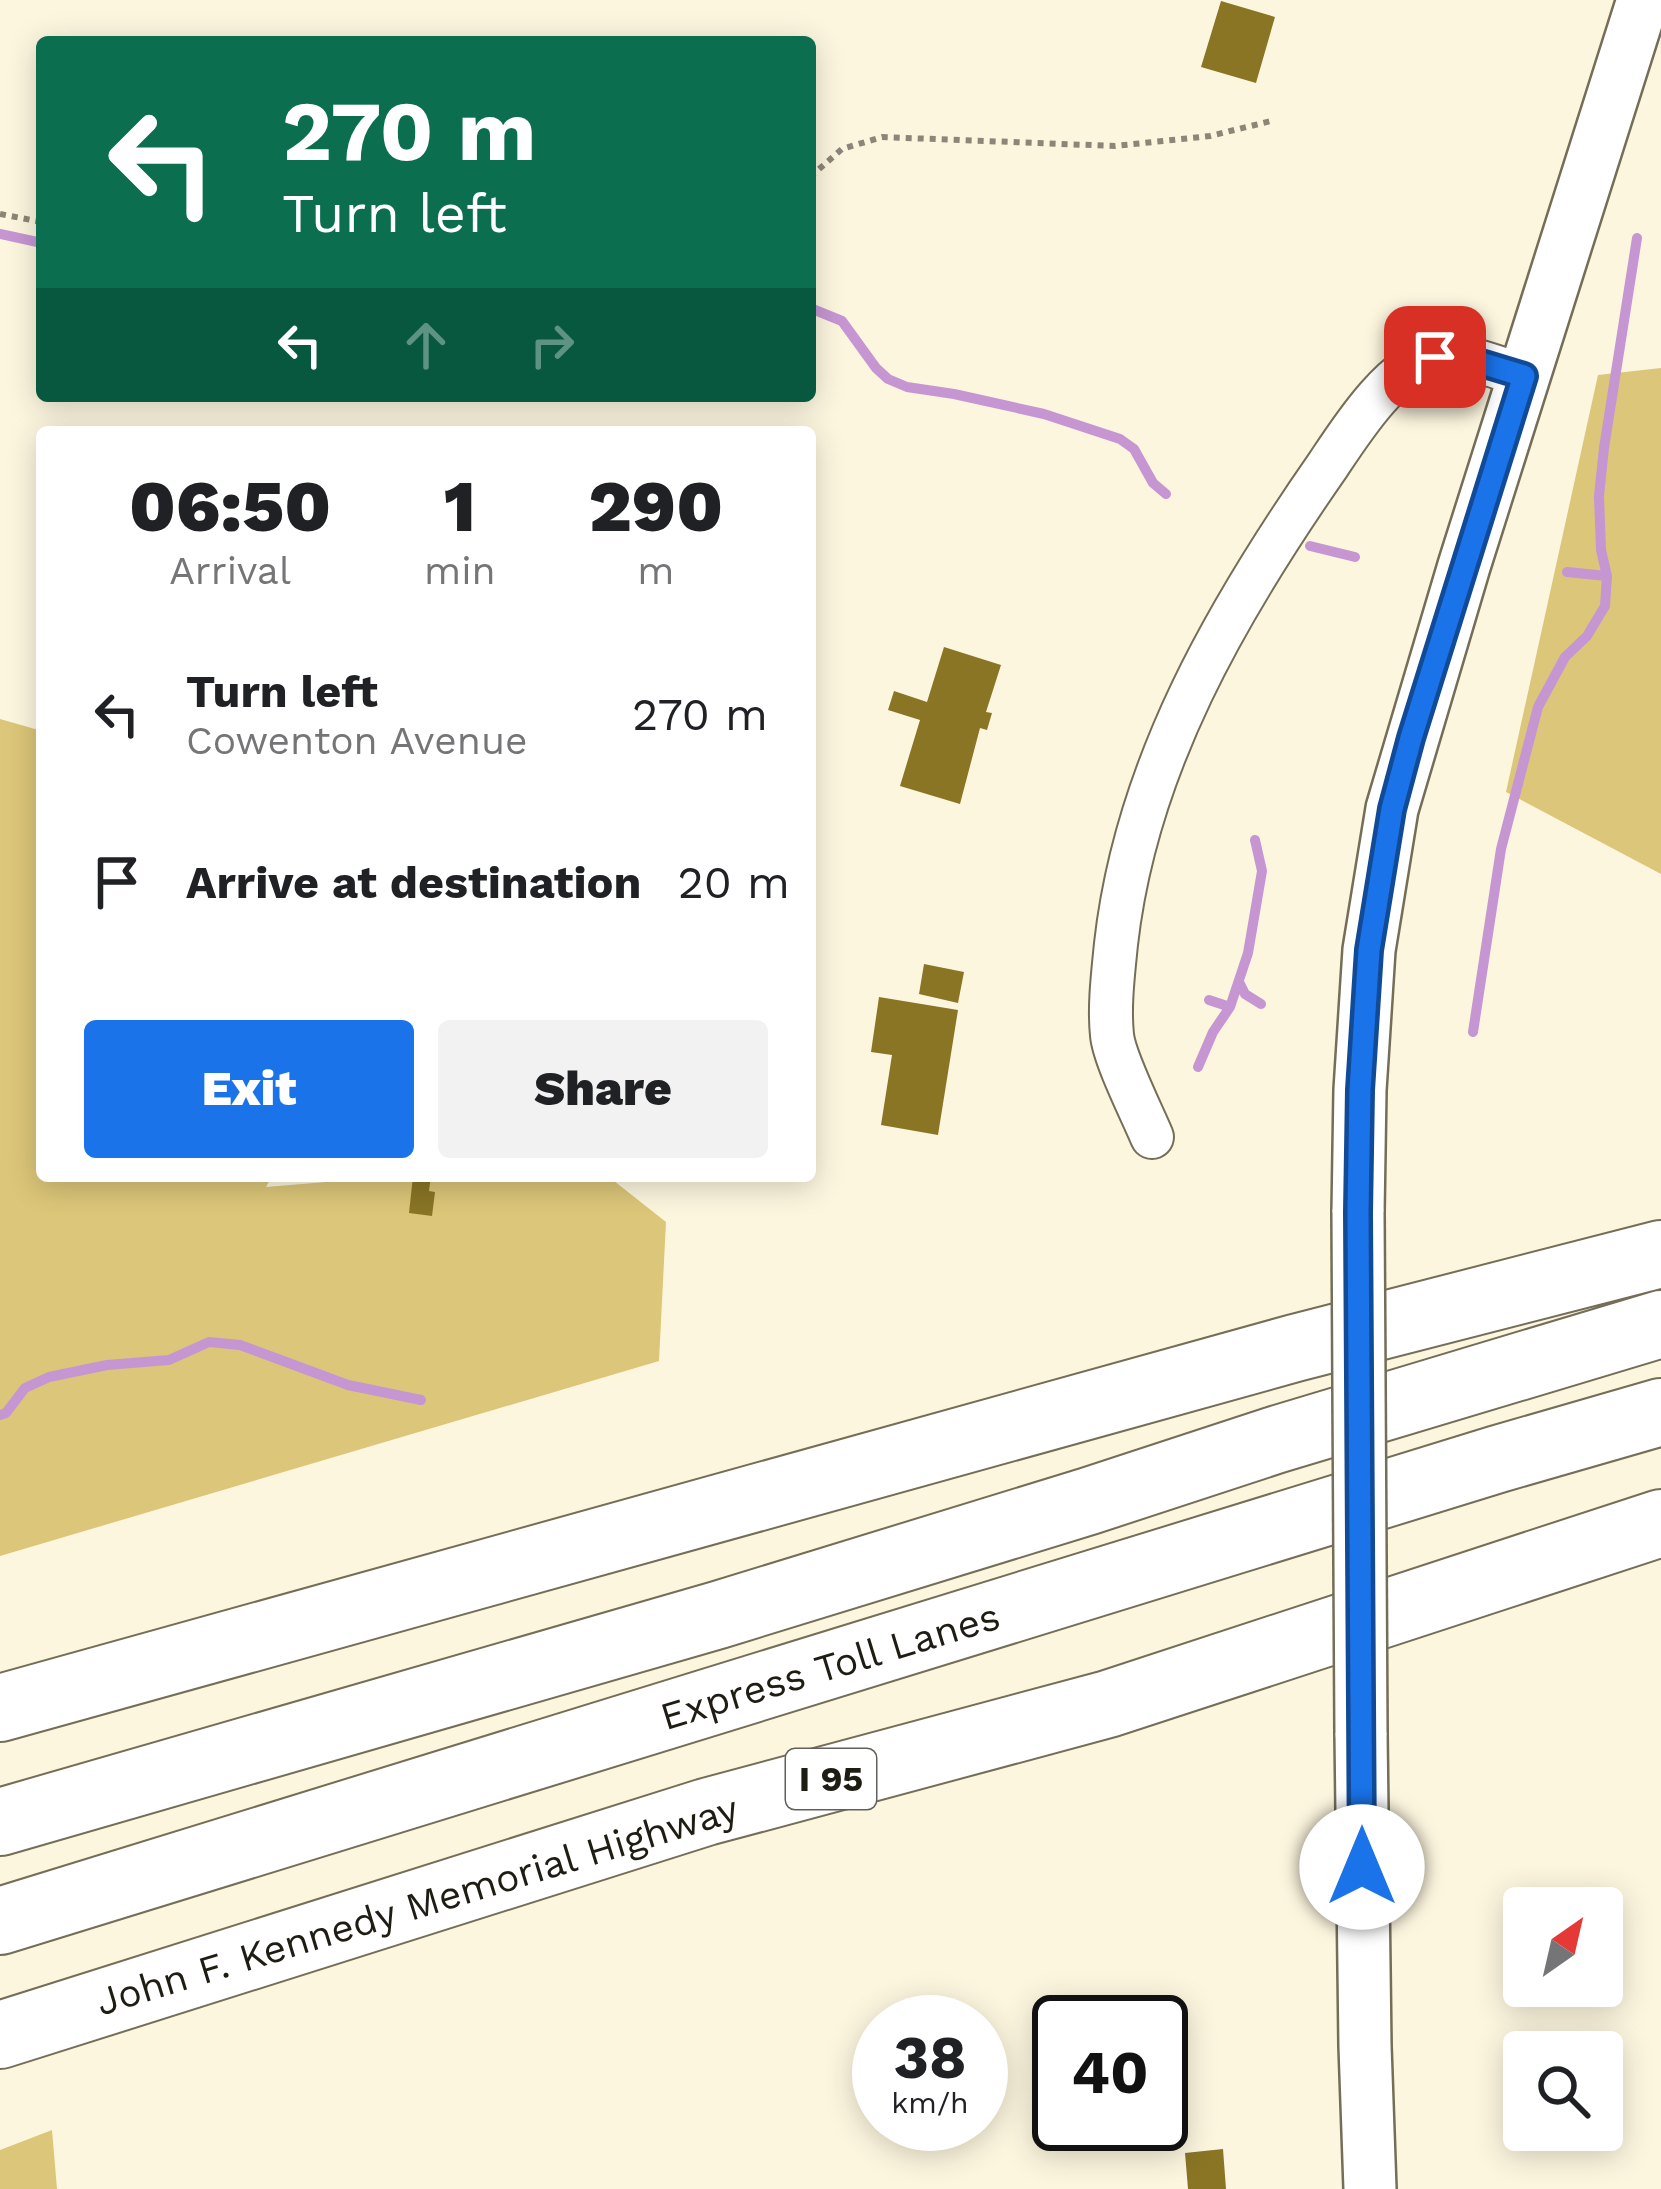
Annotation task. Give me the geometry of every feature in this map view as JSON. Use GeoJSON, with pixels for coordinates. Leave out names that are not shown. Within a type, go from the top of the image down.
{"type":"FeatureCollection","features":[{"type":"Feature","properties":{"kind":"highway"},"geometry":{"type":"LineString","coordinates":[[0,1708],[1295,1348],[1661,1254]]}},
{"type":"Feature","properties":{"kind":"highway","name":"Express Toll Lanes"},"geometry":{"type":"LineString","coordinates":[[0,1822],[718,1615],[1661,1324]]}},
{"type":"Feature","properties":{"kind":"highway","name":"Express Toll Lanes"},"geometry":{"type":"LineString","coordinates":[[0,1921],[1661,1412]]}},
{"type":"Feature","properties":{"kind":"highway","name":"John F. Kennedy Memorial Highway"},"geometry":{"type":"LineString","coordinates":[[0,2035],[706,1812],[1108,1704],[1661,1523]]}},
{"type":"Feature","properties":{"kind":"street"},"geometry":{"type":"LineString","coordinates":[[1370,2189],[1364,2046],[1358,1212],[1369,950],[1392,809],[1411,738],[1643,0]]}},
{"type":"Feature","properties":{"kind":"street"},"geometry":{"type":"LineString","coordinates":[[1152,1137],[1112,1040],[1120,908],[1151,788],[1208,656],[1291,518],[1373,403],[1406,369],[1435,357],[1468,359],[1524,376]]}},
{"type":"Feature","properties":{"kind":"path"},"geometry":{"type":"LineString","coordinates":[[816,172],[842,148],[882,137],[1115,146],[1210,136],[1271,121]]}},
{"type":"Feature","properties":{"kind":"path"},"geometry":{"type":"LineString","coordinates":[[0,214],[36,221]]}},
{"type":"Feature","properties":{"kind":"shaded area"},"geometry":{"type":"Polygon","coordinates":[[[1661,368],[1661,874],[1506,792],[1598,375],[1661,368]]]}},
{"type":"Feature","properties":{"kind":"shaded area"},"geometry":{"type":"Polygon","coordinates":[[[0,719],[36,729],[36,1182],[269,1182],[266,1187],[326,1182],[615,1182],[666,1222],[659,1361],[0,1556],[0,719]]]}},
{"type":"Feature","properties":{"kind":"shaded area"},"geometry":{"type":"Polygon","coordinates":[[[52,2130],[57,2189],[0,2189],[0,2150],[52,2130]]]}},
{"type":"Feature","properties":{"kind":"building"},"geometry":{"type":"Polygon","coordinates":[[[1221,1],[1275,17],[1256,83],[1201,67],[1221,1]]]}},
{"type":"Feature","properties":{"kind":"building"},"geometry":{"type":"Polygon","coordinates":[[[944,647],[1001,665],[986,712],[992,713],[987,730],[980,728],[960,804],[900,786],[920,720],[888,710],[894,691],[927,702],[944,647]]]}},
{"type":"Feature","properties":{"kind":"building"},"geometry":{"type":"Polygon","coordinates":[[[924,964],[964,972],[958,1003],[919,994],[924,964]]]}},
{"type":"Feature","properties":{"kind":"building"},"geometry":{"type":"Polygon","coordinates":[[[879,997],[958,1010],[938,1135],[881,1125],[892,1055],[871,1052],[879,997]]]}},
{"type":"Feature","properties":{"kind":"building"},"geometry":{"type":"Polygon","coordinates":[[[412,1182],[430,1182],[429,1191],[435,1192],[432,1216],[409,1213],[412,1182]]]}},
{"type":"Feature","properties":{"kind":"building"},"geometry":{"type":"Polygon","coordinates":[[[1223,2149],[1226,2189],[1188,2189],[1185,2153],[1223,2149]]]}},
{"type":"Feature","properties":{"kind":"waterway"},"geometry":{"type":"LineString","coordinates":[[0,234],[36,242]]}},
{"type":"Feature","properties":{"kind":"waterway"},"geometry":{"type":"LineString","coordinates":[[1473,1032],[1501,849],[1538,707],[1565,657],[1587,636],[1605,606],[1607,576],[1599,496],[1637,238]]}},
{"type":"Feature","properties":{"kind":"waterway"},"geometry":{"type":"LineString","coordinates":[[816,310],[842,321],[888,379],[907,387],[1044,414],[1120,439],[1134,449],[1153,483],[1166,494]]}},
{"type":"Feature","properties":{"kind":"waterway"},"geometry":{"type":"LineString","coordinates":[[1310,546],[1355,557]]}},
{"type":"Feature","properties":{"kind":"waterway"},"geometry":{"type":"LineString","coordinates":[[1567,572],[1607,576]]}},
{"type":"Feature","properties":{"kind":"waterway"},"geometry":{"type":"LineString","coordinates":[[1198,1067],[1230,1007],[1248,953],[1262,871],[1255,840]]}},
{"type":"Feature","properties":{"kind":"waterway"},"geometry":{"type":"LineString","coordinates":[[1239,982],[1245,994],[1261,1004]]}},
{"type":"Feature","properties":{"kind":"waterway"},"geometry":{"type":"LineString","coordinates":[[1209,1000],[1230,1007]]}},
{"type":"Feature","properties":{"kind":"waterway"},"geometry":{"type":"LineString","coordinates":[[0,1415],[25,1388],[49,1377],[107,1365],[169,1360],[209,1342],[240,1345],[348,1385],[421,1400]]}},
{"type":"Feature","properties":{"kind":"route"},"geometry":{"type":"LineString","coordinates":[[1362,1867],[1358,1212],[1369,950],[1392,809],[1411,738],[1524,376],[1468,359],[1435,357]]}}]}
